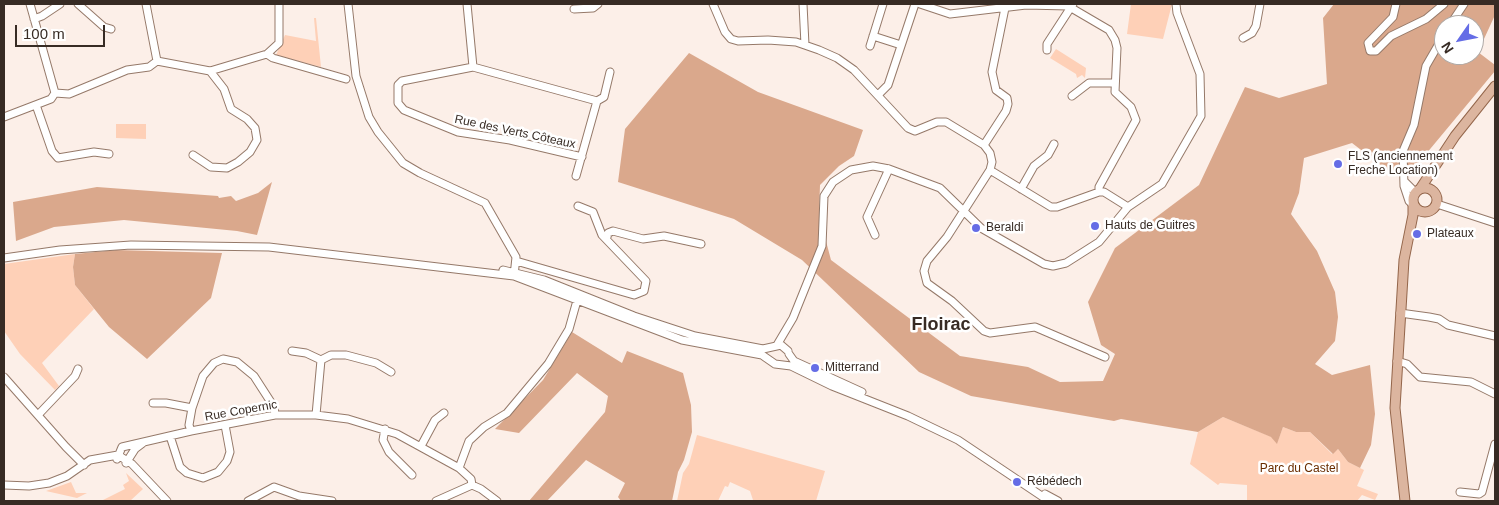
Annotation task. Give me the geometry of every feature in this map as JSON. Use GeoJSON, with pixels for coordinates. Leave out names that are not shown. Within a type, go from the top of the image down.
{"type":"FeatureCollection","features":[{"type":"Feature","properties":{"kind":"main road"},"geometry":{"type":"LineString","coordinates":[[1405,501],[1395,420],[1400,313],[1406,245],[1414,215],[1413,198],[1455,136],[1495,86]]}},
{"type":"Feature","properties":{"kind":"main road"},"geometry":{"type":"LineString","coordinates":[[1404,274],[1415,226],[1437,204],[1431,172]]}},
{"type":"Feature","properties":{"kind":"main road"},"geometry":{"type":"LineString","coordinates":[[1418,190],[1426,188],[1433,190]]}},
{"type":"Feature","properties":{"kind":"main road"},"geometry":{"type":"LineString","coordinates":[[1414,205],[1418,211],[1426,213]]}},
{"type":"Feature","properties":{"kind":"street"},"geometry":{"type":"LineString","coordinates":[[4,117],[51,99],[55,93],[30,4]]}},
{"type":"Feature","properties":{"kind":"street"},"geometry":{"type":"LineString","coordinates":[[34,19],[60,4]]}},
{"type":"Feature","properties":{"kind":"street"},"geometry":{"type":"LineString","coordinates":[[78,4],[104,27],[111,29]]}},
{"type":"Feature","properties":{"kind":"street"},"geometry":{"type":"LineString","coordinates":[[146,4],[157,61]]}},
{"type":"Feature","properties":{"kind":"street"},"geometry":{"type":"LineString","coordinates":[[55,93],[69,94],[120,72],[149,67],[157,61],[210,71],[267,54],[279,43],[279,4]]}},
{"type":"Feature","properties":{"kind":"street"},"geometry":{"type":"LineString","coordinates":[[348,4],[356,76],[369,117],[378,132],[403,163],[420,173],[485,203],[496,219],[516,262],[515,274]]}},
{"type":"Feature","properties":{"kind":"street"},"geometry":{"type":"LineString","coordinates":[[467,4],[473,67]]}},
{"type":"Feature","properties":{"kind":"street"},"geometry":{"type":"LineString","coordinates":[[574,9],[593,8],[598,4]]}},
{"type":"Feature","properties":{"kind":"street"},"geometry":{"type":"LineString","coordinates":[[713,4],[724,32],[731,39],[738,41],[768,40],[805,44],[841,61],[878,95],[901,120],[915,131],[937,122],[946,122],[984,145],[990,153],[992,162],[990,170],[962,210],[947,237],[927,261],[924,271],[927,283],[952,301],[984,331],[990,333],[1035,327],[1105,357]]}},
{"type":"Feature","properties":{"kind":"street"},"geometry":{"type":"LineString","coordinates":[[803,4],[805,44]]}},
{"type":"Feature","properties":{"kind":"street"},"geometry":{"type":"LineString","coordinates":[[870,46],[882,4]]}},
{"type":"Feature","properties":{"kind":"street"},"geometry":{"type":"LineString","coordinates":[[878,95],[888,86],[915,4]]}},
{"type":"Feature","properties":{"kind":"street"},"geometry":{"type":"LineString","coordinates":[[920,4],[950,14],[1041,5],[1073,5],[1113,34],[1117,48],[1115,92],[1131,107],[1136,120],[1099,187],[1099,192]]}},
{"type":"Feature","properties":{"kind":"street"},"geometry":{"type":"LineString","coordinates":[[782,365],[787,360],[787,341],[793,318],[822,246],[822,204],[829,186],[851,170],[873,166],[889,169],[940,188],[962,210],[993,236],[1034,260],[1052,266],[1066,263],[1099,242],[1128,207],[1162,184],[1201,116],[1200,74],[1177,13],[1176,4]]}},
{"type":"Feature","properties":{"kind":"street"},"geometry":{"type":"LineString","coordinates":[[1243,38],[1252,33],[1256,26],[1260,4]]}},
{"type":"Feature","properties":{"kind":"street"},"geometry":{"type":"LineString","coordinates":[[1396,4],[1393,16],[1368,43],[1370,52],[1376,51],[1390,36],[1433,15],[1444,4]]}},
{"type":"Feature","properties":{"kind":"street"},"geometry":{"type":"LineString","coordinates":[[1457,15],[1464,4]]}},
{"type":"Feature","properties":{"kind":"street"},"geometry":{"type":"LineString","coordinates":[[1047,50],[1048,44],[1073,5]]}},
{"type":"Feature","properties":{"kind":"street"},"geometry":{"type":"LineString","coordinates":[[984,145],[1006,111],[1008,104],[1007,98],[996,90],[992,72],[1005,8]]}},
{"type":"Feature","properties":{"kind":"street"},"geometry":{"type":"LineString","coordinates":[[873,36],[901,45]]}},
{"type":"Feature","properties":{"kind":"street"},"geometry":{"type":"LineString","coordinates":[[1414,205],[1409,201],[1404,181],[1403,152],[1416,117],[1423,79],[1430,56],[1434,50]]}},
{"type":"Feature","properties":{"kind":"street"},"geometry":{"type":"LineString","coordinates":[[267,54],[273,58],[346,79]]}},
{"type":"Feature","properties":{"kind":"street","name":"Rue des Verts Côteaux"},"geometry":{"type":"LineString","coordinates":[[582,157],[510,140],[458,132],[404,110],[398,103],[396,94],[398,85],[402,81],[473,67],[597,101],[604,97],[610,72]]}},
{"type":"Feature","properties":{"kind":"street"},"geometry":{"type":"LineString","coordinates":[[193,155],[211,167],[226,168],[238,162],[250,152],[257,140],[251,123],[231,109],[220,82],[210,71]]}},
{"type":"Feature","properties":{"kind":"street"},"geometry":{"type":"LineString","coordinates":[[1072,96],[1089,83],[1115,83]]}},
{"type":"Feature","properties":{"kind":"street","name":"Rue des Verts Côteaux"},"geometry":{"type":"LineString","coordinates":[[576,176],[597,101]]}},
{"type":"Feature","properties":{"kind":"street"},"geometry":{"type":"LineString","coordinates":[[36,106],[52,151],[58,158],[94,152],[109,154]]}},
{"type":"Feature","properties":{"kind":"street"},"geometry":{"type":"LineString","coordinates":[[1021,189],[1034,166],[1048,155],[1054,144]]}},
{"type":"Feature","properties":{"kind":"street"},"geometry":{"type":"LineString","coordinates":[[875,235],[867,217],[889,169]]}},
{"type":"Feature","properties":{"kind":"street"},"geometry":{"type":"LineString","coordinates":[[990,170],[1051,207],[1057,207],[1099,192],[1104,192],[1128,207]]}},
{"type":"Feature","properties":{"kind":"street"},"geometry":{"type":"LineString","coordinates":[[1404,181],[1418,190]]}},
{"type":"Feature","properties":{"kind":"street"},"geometry":{"type":"LineString","coordinates":[[1437,204],[1495,223]]}},
{"type":"Feature","properties":{"kind":"street"},"geometry":{"type":"LineString","coordinates":[[516,262],[634,295],[640,294],[646,286],[646,281],[617,252],[600,231],[593,212],[578,206]]}},
{"type":"Feature","properties":{"kind":"street"},"geometry":{"type":"LineString","coordinates":[[607,238],[608,233],[613,231],[643,239],[664,236],[701,244]]}},
{"type":"Feature","properties":{"kind":"street"},"geometry":{"type":"LineString","coordinates":[[4,258],[60,250],[131,245],[269,247],[515,274],[695,336],[763,349],[781,345],[794,361],[823,376],[910,412],[960,436],[1058,501]]}},
{"type":"Feature","properties":{"kind":"street"},"geometry":{"type":"LineString","coordinates":[[578,297],[682,340],[762,355],[775,364],[791,366],[832,386],[908,416],[958,440],[1048,501]]}},
{"type":"Feature","properties":{"kind":"street"},"geometry":{"type":"LineString","coordinates":[[459,468],[470,441],[484,427],[507,413],[548,364],[569,329],[578,297]]}},
{"type":"Feature","properties":{"kind":"street"},"geometry":{"type":"LineString","coordinates":[[1400,313],[1439,319],[1448,325],[1495,336]]}},
{"type":"Feature","properties":{"kind":"street"},"geometry":{"type":"LineString","coordinates":[[770,360],[769,353],[793,318]]}},
{"type":"Feature","properties":{"kind":"street"},"geometry":{"type":"LineString","coordinates":[[292,351],[306,353],[322,360]]}},
{"type":"Feature","properties":{"kind":"street"},"geometry":{"type":"LineString","coordinates":[[322,360],[331,355],[346,354],[376,363],[391,372]]}},
{"type":"Feature","properties":{"kind":"street"},"geometry":{"type":"LineString","coordinates":[[190,431],[189,425],[192,408],[203,376],[219,360],[229,359],[237,362],[254,376],[274,407],[275,415]]}},
{"type":"Feature","properties":{"kind":"street"},"geometry":{"type":"LineString","coordinates":[[316,415],[322,360]]}},
{"type":"Feature","properties":{"kind":"street"},"geometry":{"type":"LineString","coordinates":[[1398,361],[1407,364],[1417,375],[1424,379],[1471,382],[1495,394]]}},
{"type":"Feature","properties":{"kind":"street"},"geometry":{"type":"LineString","coordinates":[[38,415],[75,376],[78,369]]}},
{"type":"Feature","properties":{"kind":"street"},"geometry":{"type":"LineString","coordinates":[[4,377],[66,448],[84,465]]}},
{"type":"Feature","properties":{"kind":"street"},"geometry":{"type":"LineString","coordinates":[[153,403],[166,402],[192,408]]}},
{"type":"Feature","properties":{"kind":"street"},"geometry":{"type":"LineString","coordinates":[[421,446],[435,420],[444,413]]}},
{"type":"Feature","properties":{"kind":"street","name":"Rue Copernic"},"geometry":{"type":"LineString","coordinates":[[117,457],[122,447],[190,431],[275,415],[316,415],[348,419],[385,429],[421,446],[459,468],[471,479],[472,485]]}},
{"type":"Feature","properties":{"kind":"street"},"geometry":{"type":"LineString","coordinates":[[170,436],[180,467],[186,473],[202,478],[218,472],[227,461],[230,452],[225,425]]}},
{"type":"Feature","properties":{"kind":"street"},"geometry":{"type":"LineString","coordinates":[[385,429],[383,440],[389,452],[412,475]]}},
{"type":"Feature","properties":{"kind":"street"},"geometry":{"type":"LineString","coordinates":[[127,462],[135,449],[144,443]]}},
{"type":"Feature","properties":{"kind":"street"},"geometry":{"type":"LineString","coordinates":[[1460,492],[1479,494],[1482,492],[1495,444]]}},
{"type":"Feature","properties":{"kind":"street"},"geometry":{"type":"LineString","coordinates":[[4,485],[29,486],[49,483],[67,476],[84,465],[117,457],[127,462],[167,501]]}},
{"type":"Feature","properties":{"kind":"street"},"geometry":{"type":"LineString","coordinates":[[436,501],[472,485],[481,488],[497,501]]}},
{"type":"Feature","properties":{"kind":"street"},"geometry":{"type":"LineString","coordinates":[[248,501],[274,487],[299,496],[332,501]]}},
{"type":"Feature","properties":{"kind":"green space"},"geometry":{"type":"Polygon","coordinates":[[[1131,4],[1172,4],[1163,39],[1127,34],[1131,4]]]}},
{"type":"Feature","properties":{"kind":"green space"},"geometry":{"type":"Polygon","coordinates":[[[314,18],[316,18],[321,67],[276,55],[285,35],[316,41],[314,18]]]}},
{"type":"Feature","properties":{"kind":"green space"},"geometry":{"type":"Polygon","coordinates":[[[1056,49],[1086,68],[1085,78],[1082,75],[1077,78],[1076,74],[1050,58],[1056,49]]]}},
{"type":"Feature","properties":{"kind":"green space"},"geometry":{"type":"Polygon","coordinates":[[[116,124],[146,124],[146,139],[116,138],[116,124]]]}},
{"type":"Feature","properties":{"kind":"green space"},"geometry":{"type":"Polygon","coordinates":[[[75,254],[73,267],[75,285],[94,309],[42,363],[59,386],[55,390],[20,354],[4,331],[4,264],[75,254]]]}},
{"type":"Feature","properties":{"kind":"green space","name":"Parc du Castel"},"geometry":{"type":"Polygon","coordinates":[[[1223,417],[1272,437],[1277,443],[1283,427],[1296,432],[1310,432],[1332,454],[1338,449],[1348,462],[1364,470],[1357,486],[1378,494],[1375,500],[1362,495],[1357,501],[1247,501],[1247,485],[1220,483],[1218,485],[1190,464],[1198,432],[1223,417]]]}},
{"type":"Feature","properties":{"kind":"green space"},"geometry":{"type":"Polygon","coordinates":[[[697,435],[825,471],[816,501],[751,501],[753,500],[750,491],[730,482],[728,487],[725,486],[718,501],[677,501],[683,473],[689,464],[697,435]]]}},
{"type":"Feature","properties":{"kind":"green space"},"geometry":{"type":"Polygon","coordinates":[[[126,473],[143,489],[130,501],[101,501],[125,489],[123,485],[129,481],[126,473]]]}},
{"type":"Feature","properties":{"kind":"green space"},"geometry":{"type":"Polygon","coordinates":[[[71,482],[76,493],[87,493],[77,498],[46,491],[71,482]]]}},
{"type":"Feature","properties":{"kind":"shaded area"},"geometry":{"type":"Polygon","coordinates":[[[1334,4],[1495,4],[1495,15],[1484,39],[1484,15],[1434,15],[1434,65],[1484,65],[1484,57],[1495,65],[1495,71],[1416,166],[1390,172],[1352,143],[1304,158],[1299,193],[1291,214],[1317,251],[1335,292],[1338,317],[1335,341],[1315,364],[1332,375],[1370,365],[1375,414],[1371,445],[1360,468],[1348,462],[1338,449],[1333,454],[1310,432],[1296,432],[1283,427],[1277,444],[1271,437],[1223,417],[1198,432],[1121,419],[1114,421],[971,396],[919,372],[802,260],[734,219],[618,182],[625,129],[689,53],[758,92],[863,130],[854,156],[839,166],[820,185],[819,215],[831,260],[960,356],[1028,367],[1060,382],[1103,381],[1115,354],[1101,345],[1088,302],[1115,248],[1199,185],[1245,87],[1279,98],[1327,84],[1323,18],[1334,4]]]}},
{"type":"Feature","properties":{"kind":"shaded area"},"geometry":{"type":"Polygon","coordinates":[[[272,182],[257,235],[237,231],[124,220],[54,227],[16,241],[13,202],[97,187],[218,196],[219,198],[231,196],[236,201],[258,193],[272,182]]]}},
{"type":"Feature","properties":{"kind":"shaded area"},"geometry":{"type":"Polygon","coordinates":[[[116,250],[222,253],[211,298],[147,359],[109,327],[75,285],[73,267],[75,254],[116,250]]]}},
{"type":"Feature","properties":{"kind":"shaded area"},"geometry":{"type":"Polygon","coordinates":[[[572,332],[622,363],[627,351],[683,373],[691,405],[692,432],[684,460],[678,472],[672,501],[621,501],[618,497],[625,483],[586,460],[547,501],[529,501],[605,412],[608,396],[577,373],[519,433],[495,429],[543,380],[572,332]]]}},
{"type":"Feature","properties":{"kind":"place","name":"FLS (anciennement Freche Location)"},"geometry":{"type":"Point","coordinates":[1338,164]}},
{"type":"Feature","properties":{"kind":"place","name":"Hauts de Guitres"},"geometry":{"type":"Point","coordinates":[1095,226]}},
{"type":"Feature","properties":{"kind":"place","name":"Beraldi"},"geometry":{"type":"Point","coordinates":[976,228]}},
{"type":"Feature","properties":{"kind":"place","name":"Plateaux"},"geometry":{"type":"Point","coordinates":[1417,234]}},
{"type":"Feature","properties":{"kind":"place","name":"Mitterrand"},"geometry":{"type":"Point","coordinates":[815,368]}},
{"type":"Feature","properties":{"kind":"place","name":"Rébédech"},"geometry":{"type":"Point","coordinates":[1017,482]}},
{"type":"Feature","properties":{"kind":"district","name":"Floirac"},"geometry":{"type":"Point","coordinates":[941,325]}}]}
